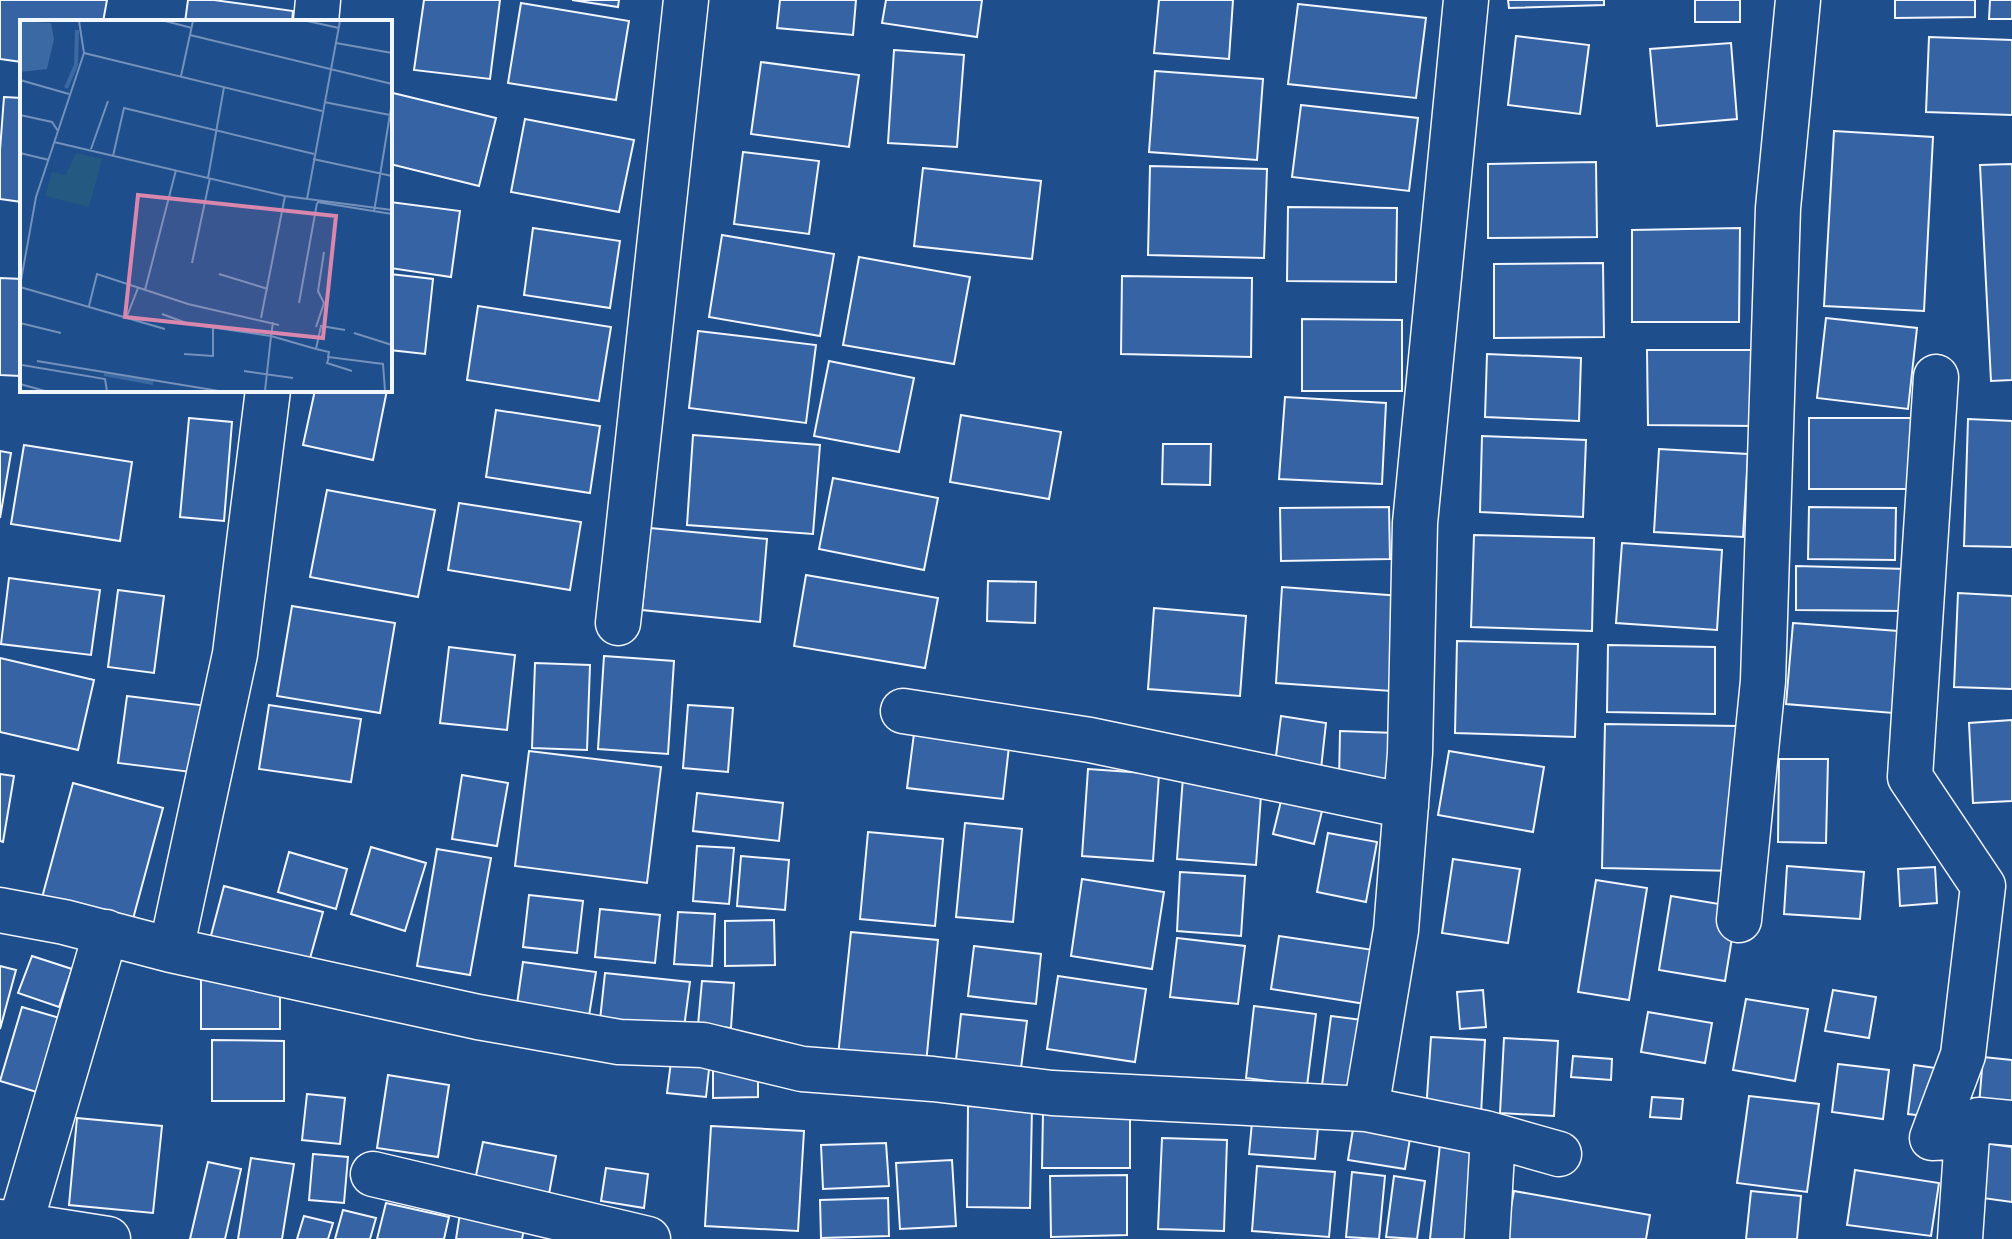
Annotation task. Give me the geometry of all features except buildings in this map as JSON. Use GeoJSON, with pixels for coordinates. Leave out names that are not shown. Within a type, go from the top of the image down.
{"type":"FeatureCollection","features":[{"type":"Feature","properties":{"kind":"street"},"geometry":{"type":"LineString","coordinates":[[316,20],[318,0]]}},
{"type":"Feature","properties":{"kind":"street"},"geometry":{"type":"LineString","coordinates":[[618,623],[686,0]]}},
{"type":"Feature","properties":{"kind":"street"},"geometry":{"type":"LineString","coordinates":[[1366,1109],[1396,930],[1410,753],[1415,523],[1466,0]]}},
{"type":"Feature","properties":{"kind":"street"},"geometry":{"type":"LineString","coordinates":[[1739,920],[1763,681],[1778,208],[1798,0]]}},
{"type":"Feature","properties":{"kind":"street"},"geometry":{"type":"LineString","coordinates":[[1936,377],[1910,777],[1983,886],[1963,1055],[1932,1138],[1967,1136]]}},
{"type":"Feature","properties":{"kind":"street"},"geometry":{"type":"LineString","coordinates":[[171,950],[235,654],[268,392]]}},
{"type":"Feature","properties":{"kind":"street"},"geometry":{"type":"LineString","coordinates":[[903,711],[1090,740],[1406,806]]}},
{"type":"Feature","properties":{"kind":"street"},"geometry":{"type":"LineString","coordinates":[[0,910],[478,1017],[619,1042],[703,1045],[802,1069],[933,1079],[1052,1093],[1366,1109],[1493,1136],[1559,1154]]}},
{"type":"Feature","properties":{"kind":"street"},"geometry":{"type":"LineString","coordinates":[[106,932],[10,1224],[108,1239]]}},
{"type":"Feature","properties":{"kind":"street"},"geometry":{"type":"LineString","coordinates":[[1960,1239],[1967,1136],[1979,1120],[2012,1123]]}},
{"type":"Feature","properties":{"kind":"street"},"geometry":{"type":"LineString","coordinates":[[1487,1239],[1493,1136]]}},
{"type":"Feature","properties":{"kind":"street"},"geometry":{"type":"LineString","coordinates":[[373,1174],[648,1239]]}}]}
